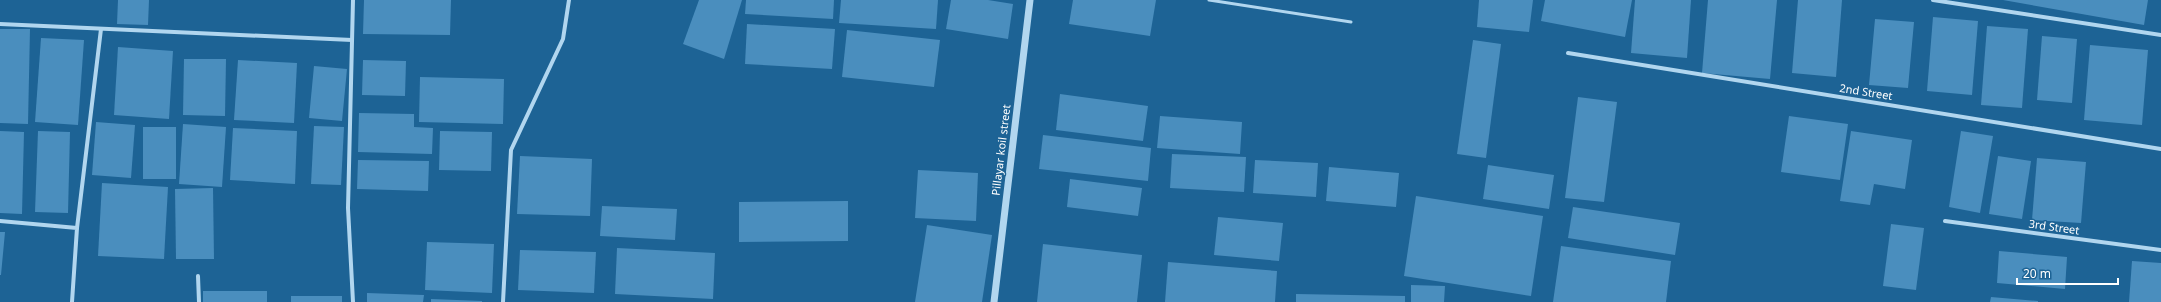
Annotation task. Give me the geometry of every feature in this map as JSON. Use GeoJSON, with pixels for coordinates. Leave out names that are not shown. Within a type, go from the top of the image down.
{"type":"FeatureCollection","features":[{"type":"Feature","properties":{"kind":"street"},"geometry":{"type":"LineString","coordinates":[[353,0],[348,208],[353,302]]}},
{"type":"Feature","properties":{"kind":"street"},"geometry":{"type":"LineString","coordinates":[[503,302],[511,150],[563,39],[569,0]]}},
{"type":"Feature","properties":{"kind":"street","name":"Pillayar koil street"},"geometry":{"type":"LineString","coordinates":[[994,302],[1030,0]]}},
{"type":"Feature","properties":{"kind":"street"},"geometry":{"type":"LineString","coordinates":[[1933,0],[2161,35]]}},
{"type":"Feature","properties":{"kind":"street"},"geometry":{"type":"LineString","coordinates":[[0,24],[352,40]]}},
{"type":"Feature","properties":{"kind":"street"},"geometry":{"type":"LineString","coordinates":[[72,302],[78,228],[101,29]]}},
{"type":"Feature","properties":{"kind":"street","name":"2nd Street"},"geometry":{"type":"LineString","coordinates":[[1568,53],[2161,149]]}},
{"type":"Feature","properties":{"kind":"street"},"geometry":{"type":"LineString","coordinates":[[0,221],[78,228]]}},
{"type":"Feature","properties":{"kind":"street","name":"3rd Street"},"geometry":{"type":"LineString","coordinates":[[1945,221],[2161,250]]}},
{"type":"Feature","properties":{"kind":"street"},"geometry":{"type":"LineString","coordinates":[[198,276],[199,302]]}},
{"type":"Feature","properties":{"kind":"lane"},"geometry":{"type":"LineString","coordinates":[[1209,0],[1351,22]]}},
{"type":"Feature","properties":{"kind":"building"},"geometry":{"type":"Polygon","coordinates":[[[118,0],[149,0],[148,25],[117,24],[118,0]]]}},
{"type":"Feature","properties":{"kind":"building"},"geometry":{"type":"Polygon","coordinates":[[[364,0],[451,0],[450,35],[363,34],[364,0]]]}},
{"type":"Feature","properties":{"kind":"building"},"geometry":{"type":"Polygon","coordinates":[[[699,0],[742,0],[724,59],[683,44],[699,0]]]}},
{"type":"Feature","properties":{"kind":"building"},"geometry":{"type":"Polygon","coordinates":[[[746,0],[834,0],[833,19],[745,14],[746,0]]]}},
{"type":"Feature","properties":{"kind":"building"},"geometry":{"type":"Polygon","coordinates":[[[841,0],[938,0],[936,29],[839,23],[841,0]]]}},
{"type":"Feature","properties":{"kind":"building"},"geometry":{"type":"Polygon","coordinates":[[[951,0],[988,0],[1013,4],[1008,39],[946,29],[951,0]]]}},
{"type":"Feature","properties":{"kind":"building"},"geometry":{"type":"Polygon","coordinates":[[[1073,0],[1156,0],[1150,36],[1069,24],[1073,0]]]}},
{"type":"Feature","properties":{"kind":"building"},"geometry":{"type":"Polygon","coordinates":[[[1479,0],[1533,0],[1529,32],[1477,27],[1479,0]]]}},
{"type":"Feature","properties":{"kind":"building"},"geometry":{"type":"Polygon","coordinates":[[[1545,0],[1632,0],[1625,37],[1541,21],[1545,0]]]}},
{"type":"Feature","properties":{"kind":"building"},"geometry":{"type":"Polygon","coordinates":[[[1635,0],[1691,0],[1687,58],[1631,53],[1635,0]]]}},
{"type":"Feature","properties":{"kind":"building"},"geometry":{"type":"Polygon","coordinates":[[[1708,0],[1777,0],[1770,79],[1702,73],[1708,0]]]}},
{"type":"Feature","properties":{"kind":"building"},"geometry":{"type":"Polygon","coordinates":[[[1798,0],[1842,0],[1836,77],[1792,73],[1798,0]]]}},
{"type":"Feature","properties":{"kind":"building"},"geometry":{"type":"Polygon","coordinates":[[[2003,0],[2148,0],[2144,25],[2003,0]]]}},
{"type":"Feature","properties":{"kind":"building"},"geometry":{"type":"Polygon","coordinates":[[[1933,17],[1978,21],[1972,95],[1927,91],[1933,17]]]}},
{"type":"Feature","properties":{"kind":"building"},"geometry":{"type":"Polygon","coordinates":[[[1875,19],[1914,22],[1908,88],[1869,85],[1875,19]]]}},
{"type":"Feature","properties":{"kind":"building"},"geometry":{"type":"Polygon","coordinates":[[[747,24],[835,29],[832,69],[745,64],[747,24]]]}},
{"type":"Feature","properties":{"kind":"building"},"geometry":{"type":"Polygon","coordinates":[[[1987,26],[2028,29],[2022,108],[1981,105],[1987,26]]]}},
{"type":"Feature","properties":{"kind":"building"},"geometry":{"type":"Polygon","coordinates":[[[0,29],[30,29],[28,124],[0,123],[0,29]]]}},
{"type":"Feature","properties":{"kind":"building"},"geometry":{"type":"Polygon","coordinates":[[[847,30],[940,40],[934,87],[842,77],[847,30]]]}},
{"type":"Feature","properties":{"kind":"building"},"geometry":{"type":"Polygon","coordinates":[[[2042,36],[2077,39],[2072,103],[2037,100],[2042,36]]]}},
{"type":"Feature","properties":{"kind":"building"},"geometry":{"type":"Polygon","coordinates":[[[41,38],[84,40],[78,125],[35,122],[41,38]]]}},
{"type":"Feature","properties":{"kind":"building"},"geometry":{"type":"Polygon","coordinates":[[[1473,40],[1501,44],[1486,158],[1457,154],[1473,40]]]}},
{"type":"Feature","properties":{"kind":"building"},"geometry":{"type":"Polygon","coordinates":[[[2090,45],[2148,50],[2142,125],[2084,120],[2090,45]]]}},
{"type":"Feature","properties":{"kind":"building"},"geometry":{"type":"Polygon","coordinates":[[[118,47],[173,51],[169,119],[114,115],[118,47]]]}},
{"type":"Feature","properties":{"kind":"building"},"geometry":{"type":"Polygon","coordinates":[[[184,59],[226,59],[225,116],[183,115],[184,59]]]}},
{"type":"Feature","properties":{"kind":"building"},"geometry":{"type":"Polygon","coordinates":[[[238,60],[297,63],[294,123],[234,120],[238,60]]]}},
{"type":"Feature","properties":{"kind":"building"},"geometry":{"type":"Polygon","coordinates":[[[363,60],[406,61],[405,96],[362,95],[363,60]]]}},
{"type":"Feature","properties":{"kind":"building"},"geometry":{"type":"Polygon","coordinates":[[[314,66],[347,69],[342,121],[309,118],[314,66]]]}},
{"type":"Feature","properties":{"kind":"building"},"geometry":{"type":"Polygon","coordinates":[[[420,77],[504,79],[503,124],[419,122],[420,77]]]}},
{"type":"Feature","properties":{"kind":"building"},"geometry":{"type":"Polygon","coordinates":[[[1060,94],[1148,106],[1143,141],[1056,130],[1060,94]]]}},
{"type":"Feature","properties":{"kind":"building"},"geometry":{"type":"Polygon","coordinates":[[[1578,97],[1617,102],[1604,202],[1565,198],[1578,97]]]}},
{"type":"Feature","properties":{"kind":"building"},"geometry":{"type":"Polygon","coordinates":[[[359,113],[414,114],[414,127],[433,128],[432,154],[358,152],[359,113]]]}},
{"type":"Feature","properties":{"kind":"building"},"geometry":{"type":"Polygon","coordinates":[[[1160,116],[1242,122],[1240,154],[1157,148],[1160,116]]]}},
{"type":"Feature","properties":{"kind":"building"},"geometry":{"type":"Polygon","coordinates":[[[1789,116],[1848,124],[1840,180],[1781,172],[1789,116]]]}},
{"type":"Feature","properties":{"kind":"building"},"geometry":{"type":"Polygon","coordinates":[[[96,122],[135,125],[131,178],[92,175],[96,122]]]}},
{"type":"Feature","properties":{"kind":"building"},"geometry":{"type":"Polygon","coordinates":[[[183,124],[226,127],[222,187],[179,184],[183,124]]]}},
{"type":"Feature","properties":{"kind":"building"},"geometry":{"type":"Polygon","coordinates":[[[314,126],[344,127],[341,185],[311,184],[314,126]]]}},
{"type":"Feature","properties":{"kind":"building"},"geometry":{"type":"Polygon","coordinates":[[[143,127],[176,127],[176,179],[143,179],[143,127]]]}},
{"type":"Feature","properties":{"kind":"building"},"geometry":{"type":"Polygon","coordinates":[[[233,128],[297,131],[295,184],[230,180],[233,128]]]}},
{"type":"Feature","properties":{"kind":"building"},"geometry":{"type":"Polygon","coordinates":[[[0,131],[24,132],[22,214],[0,213],[0,131]]]}},
{"type":"Feature","properties":{"kind":"building"},"geometry":{"type":"Polygon","coordinates":[[[38,131],[70,132],[68,213],[35,212],[38,131]]]}},
{"type":"Feature","properties":{"kind":"building"},"geometry":{"type":"Polygon","coordinates":[[[440,131],[492,132],[491,171],[439,170],[440,131]]]}},
{"type":"Feature","properties":{"kind":"building"},"geometry":{"type":"Polygon","coordinates":[[[1851,131],[1912,140],[1905,189],[1874,184],[1870,205],[1840,201],[1851,131]]]}},
{"type":"Feature","properties":{"kind":"building"},"geometry":{"type":"Polygon","coordinates":[[[1961,131],[1993,136],[1980,213],[1949,207],[1961,131]]]}},
{"type":"Feature","properties":{"kind":"building"},"geometry":{"type":"Polygon","coordinates":[[[1043,135],[1151,148],[1148,181],[1039,169],[1043,135]]]}},
{"type":"Feature","properties":{"kind":"building"},"geometry":{"type":"Polygon","coordinates":[[[1172,154],[1246,157],[1244,192],[1170,188],[1172,154]]]}},
{"type":"Feature","properties":{"kind":"building"},"geometry":{"type":"Polygon","coordinates":[[[520,156],[592,159],[590,216],[517,214],[520,156]]]}},
{"type":"Feature","properties":{"kind":"building"},"geometry":{"type":"Polygon","coordinates":[[[1998,156],[2031,161],[2022,219],[1989,214],[1998,156]]]}},
{"type":"Feature","properties":{"kind":"building"},"geometry":{"type":"Polygon","coordinates":[[[2037,158],[2086,162],[2081,223],[2032,220],[2037,158]]]}},
{"type":"Feature","properties":{"kind":"building"},"geometry":{"type":"Polygon","coordinates":[[[358,160],[429,161],[428,191],[357,189],[358,160]]]}},
{"type":"Feature","properties":{"kind":"building"},"geometry":{"type":"Polygon","coordinates":[[[1255,160],[1318,163],[1316,197],[1253,193],[1255,160]]]}},
{"type":"Feature","properties":{"kind":"building"},"geometry":{"type":"Polygon","coordinates":[[[1488,165],[1554,175],[1549,209],[1483,199],[1488,165]]]}},
{"type":"Feature","properties":{"kind":"building"},"geometry":{"type":"Polygon","coordinates":[[[1329,167],[1399,173],[1396,207],[1326,201],[1329,167]]]}},
{"type":"Feature","properties":{"kind":"building"},"geometry":{"type":"Polygon","coordinates":[[[918,170],[978,173],[976,221],[915,218],[918,170]]]}},
{"type":"Feature","properties":{"kind":"building"},"geometry":{"type":"Polygon","coordinates":[[[1070,179],[1142,188],[1138,216],[1067,207],[1070,179]]]}},
{"type":"Feature","properties":{"kind":"building"},"geometry":{"type":"Polygon","coordinates":[[[102,183],[168,187],[164,259],[98,256],[102,183]]]}},
{"type":"Feature","properties":{"kind":"building"},"geometry":{"type":"Polygon","coordinates":[[[213,188],[214,259],[176,259],[175,189],[213,188]]]}},
{"type":"Feature","properties":{"kind":"building"},"geometry":{"type":"Polygon","coordinates":[[[1416,196],[1543,216],[1531,296],[1404,276],[1416,196]]]}},
{"type":"Feature","properties":{"kind":"building"},"geometry":{"type":"Polygon","coordinates":[[[848,201],[848,241],[739,242],[739,202],[848,201]]]}},
{"type":"Feature","properties":{"kind":"building"},"geometry":{"type":"Polygon","coordinates":[[[602,206],[677,209],[675,240],[600,236],[602,206]]]}},
{"type":"Feature","properties":{"kind":"building"},"geometry":{"type":"Polygon","coordinates":[[[1573,207],[1680,223],[1675,255],[1568,238],[1573,207]]]}},
{"type":"Feature","properties":{"kind":"building"},"geometry":{"type":"Polygon","coordinates":[[[1218,217],[1283,223],[1279,261],[1214,255],[1218,217]]]}},
{"type":"Feature","properties":{"kind":"building"},"geometry":{"type":"Polygon","coordinates":[[[1891,224],[1924,228],[1916,290],[1883,286],[1891,224]]]}},
{"type":"Feature","properties":{"kind":"building"},"geometry":{"type":"Polygon","coordinates":[[[927,225],[992,235],[982,302],[915,302],[927,225]]]}},
{"type":"Feature","properties":{"kind":"building"},"geometry":{"type":"Polygon","coordinates":[[[0,232],[5,232],[1,275],[0,275],[0,232]]]}},
{"type":"Feature","properties":{"kind":"building"},"geometry":{"type":"Polygon","coordinates":[[[427,242],[494,244],[492,293],[425,290],[427,242]]]}},
{"type":"Feature","properties":{"kind":"building"},"geometry":{"type":"Polygon","coordinates":[[[1043,244],[1142,255],[1137,302],[1037,302],[1043,244]]]}},
{"type":"Feature","properties":{"kind":"building"},"geometry":{"type":"Polygon","coordinates":[[[1561,246],[1671,261],[1666,302],[1553,302],[1561,246]]]}},
{"type":"Feature","properties":{"kind":"building"},"geometry":{"type":"Polygon","coordinates":[[[617,248],[715,253],[713,299],[615,294],[617,248]]]}},
{"type":"Feature","properties":{"kind":"building"},"geometry":{"type":"Polygon","coordinates":[[[520,250],[596,252],[594,293],[518,290],[520,250]]]}},
{"type":"Feature","properties":{"kind":"building"},"geometry":{"type":"Polygon","coordinates":[[[1999,251],[2067,257],[2065,289],[1997,283],[1999,251]]]}},
{"type":"Feature","properties":{"kind":"building"},"geometry":{"type":"Polygon","coordinates":[[[2132,261],[2161,263],[2161,302],[2129,302],[2132,261]]]}},
{"type":"Feature","properties":{"kind":"building"},"geometry":{"type":"Polygon","coordinates":[[[1168,262],[1277,271],[1275,302],[1165,302],[1168,262]]]}},
{"type":"Feature","properties":{"kind":"building"},"geometry":{"type":"Polygon","coordinates":[[[1411,285],[1445,286],[1444,302],[1411,302],[1411,285]]]}},
{"type":"Feature","properties":{"kind":"building"},"geometry":{"type":"Polygon","coordinates":[[[203,291],[267,291],[267,302],[203,302],[203,291]]]}},
{"type":"Feature","properties":{"kind":"building"},"geometry":{"type":"Polygon","coordinates":[[[367,293],[424,295],[423,302],[367,302],[367,293]]]}},
{"type":"Feature","properties":{"kind":"building"},"geometry":{"type":"Polygon","coordinates":[[[1296,294],[1405,296],[1405,302],[1296,302],[1296,294]]]}},
{"type":"Feature","properties":{"kind":"building"},"geometry":{"type":"Polygon","coordinates":[[[291,296],[342,296],[342,302],[291,302],[291,296]]]}},
{"type":"Feature","properties":{"kind":"building"},"geometry":{"type":"Polygon","coordinates":[[[1991,297],[2038,301],[2038,302],[1990,302],[1991,297]]]}},
{"type":"Feature","properties":{"kind":"building"},"geometry":{"type":"Polygon","coordinates":[[[431,299],[482,301],[482,302],[431,302],[431,299]]]}}]}
